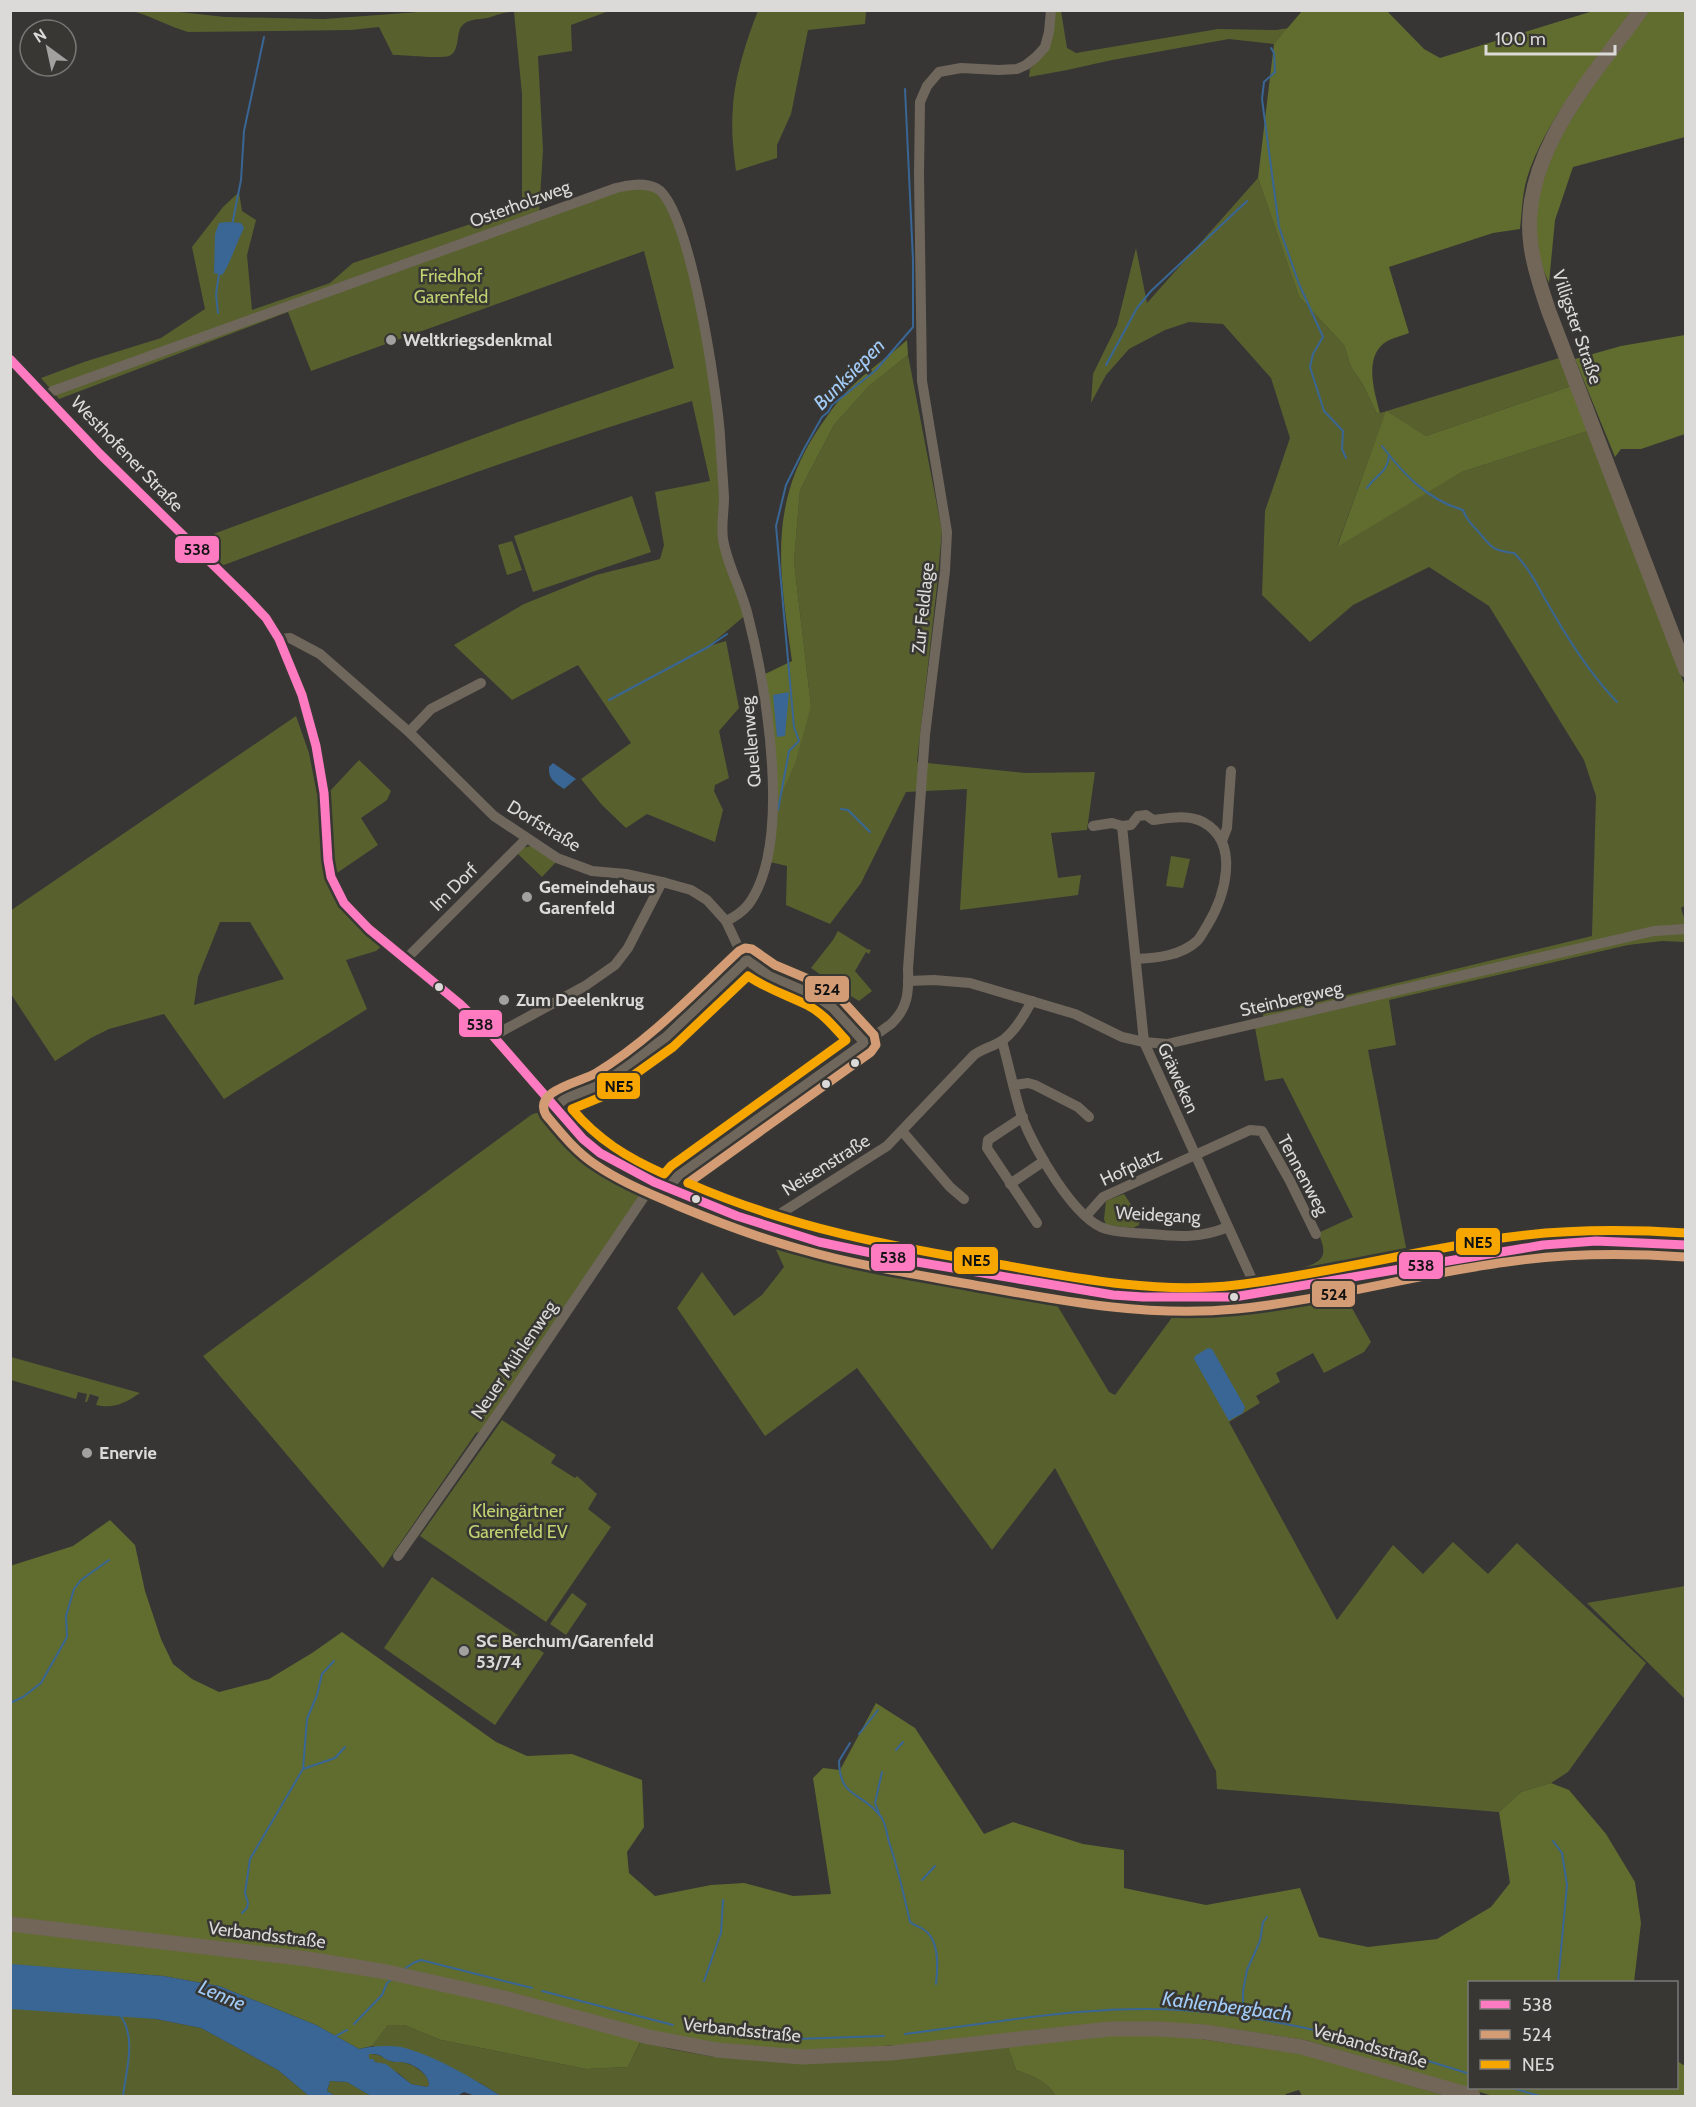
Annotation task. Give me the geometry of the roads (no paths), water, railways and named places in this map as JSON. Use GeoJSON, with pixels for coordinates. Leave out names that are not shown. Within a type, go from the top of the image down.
{"type":"FeatureCollection","features":[{"type":"Feature","properties":{"kind":"main road","name":"Villigster Straße"},"geometry":{"type":"LineString","coordinates":[[1641,10],[1569,110],[1547,148],[1535,180],[1531,202],[1530,245],[1549,312],[1686,670]]}},
{"type":"Feature","properties":{"kind":"main road","name":"Verbandsstraße"},"geometry":{"type":"LineString","coordinates":[[10,1924],[308,1959],[387,1972],[504,1998],[649,2037],[717,2049],[802,2057],[891,2053],[1110,2029],[1159,2029],[1205,2032],[1302,2047],[1473,2097]]}},
{"type":"Feature","properties":{"kind":"street","name":"Zur Feldlage"},"geometry":{"type":"LineString","coordinates":[[668,1188],[678,1176],[891,1024],[901,1012],[908,998],[923,753],[945,571],[947,532],[922,381],[920,102],[927,86],[939,72],[961,68],[1017,69],[1036,57],[1045,46],[1051,10]]}},
{"type":"Feature","properties":{"kind":"street","name":"Osterholzweg"},"geometry":{"type":"LineString","coordinates":[[47,396],[616,188],[637,184],[657,188],[667,199],[678,223],[699,301],[720,431],[724,499],[723,537],[726,550]]}},
{"type":"Feature","properties":{"kind":"street","name":"Westhofener Straße"},"geometry":{"type":"LineString","coordinates":[[10,358],[47,396],[68,422],[247,598],[266,618],[279,639],[302,695],[315,746],[324,793],[328,860],[334,884],[345,903],[356,917],[460,1004],[493,1036],[583,1139],[600,1153],[654,1182],[765,1226],[819,1242],[1113,1295],[1173,1299],[1254,1294],[1543,1245],[1596,1241],[1686,1245]]}},
{"type":"Feature","properties":{"kind":"street","name":"Quellenweg"},"geometry":{"type":"LineString","coordinates":[[726,550],[748,613],[762,675],[770,752],[773,813],[762,876],[747,906],[738,915],[726,921]]}},
{"type":"Feature","properties":{"kind":"street","name":"Dorfstraße"},"geometry":{"type":"LineString","coordinates":[[279,639],[290,638],[320,654],[409,732],[494,816],[526,839],[558,858],[592,871],[626,874],[662,882],[691,890],[707,900],[726,921],[740,951],[747,960],[769,976],[814,995],[832,1007],[864,1042]]}},
{"type":"Feature","properties":{"kind":"street"},"geometry":{"type":"LineString","coordinates":[[409,732],[431,709],[481,683]]}},
{"type":"Feature","properties":{"kind":"street"},"geometry":{"type":"LineString","coordinates":[[1136,959],[1166,956],[1198,941],[1217,910],[1224,888],[1227,867],[1222,841],[1227,828],[1231,771]]}},
{"type":"Feature","properties":{"kind":"street"},"geometry":{"type":"LineString","coordinates":[[1093,826],[1112,823],[1122,826],[1131,825],[1138,816],[1146,815],[1153,820],[1178,817],[1202,822],[1222,841]]}},
{"type":"Feature","properties":{"kind":"street","name":"Gräweken"},"geometry":{"type":"LineString","coordinates":[[1122,826],[1144,1042],[1251,1277],[1254,1294]]}},
{"type":"Feature","properties":{"kind":"street","name":"Im Dorf"},"geometry":{"type":"LineString","coordinates":[[406,960],[526,839]]}},
{"type":"Feature","properties":{"kind":"street"},"geometry":{"type":"LineString","coordinates":[[493,1036],[585,986],[615,965],[628,948],[662,882]]}},
{"type":"Feature","properties":{"kind":"street","name":"Steinbergweg"},"geometry":{"type":"LineString","coordinates":[[908,981],[934,980],[970,983],[1075,1014],[1122,1037],[1167,1044],[1654,931],[1686,929]]}},
{"type":"Feature","properties":{"kind":"street"},"geometry":{"type":"LineString","coordinates":[[555,1107],[566,1098],[600,1085],[666,1037],[747,960]]}},
{"type":"Feature","properties":{"kind":"street","name":"Neisenstraße"},"geometry":{"type":"LineString","coordinates":[[765,1226],[774,1217],[887,1146],[974,1055],[983,1048],[1002,1041],[1017,1026],[1032,1001]]}},
{"type":"Feature","properties":{"kind":"street","name":"Weidegang"},"geometry":{"type":"LineString","coordinates":[[1002,1041],[1023,1117],[1044,1161],[1073,1204],[1086,1216],[1104,1229],[1171,1236],[1200,1236],[1228,1227]]}},
{"type":"Feature","properties":{"kind":"street"},"geometry":{"type":"LineString","coordinates":[[1015,1085],[1028,1083],[1035,1085],[1078,1107],[1089,1117]]}},
{"type":"Feature","properties":{"kind":"street"},"geometry":{"type":"LineString","coordinates":[[1023,1117],[988,1140],[986,1144],[1037,1223]]}},
{"type":"Feature","properties":{"kind":"street","name":"Tennenweg"},"geometry":{"type":"LineString","coordinates":[[1195,1155],[1250,1130],[1262,1131],[1316,1234]]}},
{"type":"Feature","properties":{"kind":"street"},"geometry":{"type":"LineString","coordinates":[[902,1131],[964,1199]]}},
{"type":"Feature","properties":{"kind":"street","name":"Hofplatz"},"geometry":{"type":"LineString","coordinates":[[1086,1216],[1103,1197],[1195,1155]]}},
{"type":"Feature","properties":{"kind":"street"},"geometry":{"type":"LineString","coordinates":[[1010,1184],[1044,1161]]}},
{"type":"Feature","properties":{"kind":"street","name":"Neuer Mühlenweg"},"geometry":{"type":"LineString","coordinates":[[398,1556],[499,1412],[654,1182]]}},
{"type":"Feature","properties":{"kind":"water"},"geometry":{"type":"Polygon","coordinates":[[[219,223],[241,223],[244,228],[222,275],[214,273],[215,234],[219,223]]]}},
{"type":"Feature","properties":{"kind":"water"},"geometry":{"type":"Polygon","coordinates":[[[789,692],[785,736],[777,737],[773,695],[789,692]]]}},
{"type":"Feature","properties":{"kind":"water"},"geometry":{"type":"Polygon","coordinates":[[[553,763],[576,779],[564,789],[551,778],[549,767],[553,763]]]}},
{"type":"Feature","properties":{"kind":"water"},"geometry":{"type":"Polygon","coordinates":[[[1208,1348],[1212,1349],[1245,1407],[1243,1413],[1229,1421],[1194,1359],[1208,1348]]]}},
{"type":"Feature","properties":{"kind":"water","name":"Lenne"},"geometry":{"type":"Polygon","coordinates":[[[11,1964],[163,1976],[219,1986],[316,2025],[359,2049],[390,2046],[413,2050],[452,2068],[501,2096],[475,2096],[464,2092],[457,2096],[371,2096],[347,2082],[330,2081],[327,2091],[335,2096],[309,2096],[278,2070],[201,2028],[156,2019],[11,2009],[11,1964]],[[369,2054],[369,2059],[386,2064],[411,2084],[427,2087],[429,2085],[424,2074],[414,2066],[369,2054]]]}},
{"type":"Feature","properties":{"kind":"waterway"},"geometry":{"type":"LineString","coordinates":[[232,225],[241,180],[244,131],[264,37]]}},
{"type":"Feature","properties":{"kind":"waterway"},"geometry":{"type":"LineString","coordinates":[[1271,48],[1274,53],[1275,72],[1264,82],[1262,99],[1279,227],[1299,284],[1323,337],[1313,354],[1310,367],[1324,411],[1343,431],[1342,449],[1346,458]]}},
{"type":"Feature","properties":{"kind":"waterway","name":"Bunksiepen"},"geometry":{"type":"LineString","coordinates":[[778,810],[789,751],[799,741],[794,727],[776,526],[786,485],[822,417],[832,405],[876,370],[913,327],[913,260],[905,89]]}},
{"type":"Feature","properties":{"kind":"waterway"},"geometry":{"type":"LineString","coordinates":[[1106,365],[1137,308],[1151,291],[1247,201]]}},
{"type":"Feature","properties":{"kind":"waterway"},"geometry":{"type":"LineString","coordinates":[[218,313],[216,294],[219,274]]}},
{"type":"Feature","properties":{"kind":"waterway"},"geometry":{"type":"LineString","coordinates":[[1382,446],[1399,467],[1428,493],[1450,506],[1463,510],[1468,520],[1490,545],[1499,550],[1514,553],[1531,574],[1582,659],[1617,702]]}},
{"type":"Feature","properties":{"kind":"waterway"},"geometry":{"type":"LineString","coordinates":[[1367,488],[1384,470],[1389,456]]}},
{"type":"Feature","properties":{"kind":"waterway"},"geometry":{"type":"LineString","coordinates":[[609,700],[708,647],[727,634]]}},
{"type":"Feature","properties":{"kind":"waterway"},"geometry":{"type":"LineString","coordinates":[[841,809],[848,810],[870,832]]}},
{"type":"Feature","properties":{"kind":"waterway"},"geometry":{"type":"LineString","coordinates":[[10,1703],[23,1697],[41,1683],[67,1637],[66,1616],[74,1589],[81,1580],[109,1560]]}},
{"type":"Feature","properties":{"kind":"waterway"},"geometry":{"type":"LineString","coordinates":[[242,1913],[248,1903],[245,1893],[250,1859],[303,1769],[307,1719],[317,1695],[322,1674],[334,1661]]}},
{"type":"Feature","properties":{"kind":"waterway"},"geometry":{"type":"LineString","coordinates":[[859,1734],[878,1710]]}},
{"type":"Feature","properties":{"kind":"waterway"},"geometry":{"type":"LineString","coordinates":[[896,1750],[903,1742]]}},
{"type":"Feature","properties":{"kind":"waterway"},"geometry":{"type":"LineString","coordinates":[[850,1743],[839,1761],[843,1782],[852,1793],[871,1806],[883,1820],[910,1922],[929,1934],[935,1946],[936,1984]]}},
{"type":"Feature","properties":{"kind":"waterway"},"geometry":{"type":"LineString","coordinates":[[303,1769],[335,1758],[345,1747]]}},
{"type":"Feature","properties":{"kind":"waterway"},"geometry":{"type":"LineString","coordinates":[[879,1813],[875,1803],[882,1772]]}},
{"type":"Feature","properties":{"kind":"waterway"},"geometry":{"type":"LineString","coordinates":[[1553,1841],[1562,1853],[1567,1885],[1558,1981]]}},
{"type":"Feature","properties":{"kind":"waterway"},"geometry":{"type":"LineString","coordinates":[[922,1880],[935,1866]]}},
{"type":"Feature","properties":{"kind":"waterway"},"geometry":{"type":"LineString","coordinates":[[704,1981],[721,1933],[723,1900]]}},
{"type":"Feature","properties":{"kind":"waterway"},"geometry":{"type":"LineString","coordinates":[[1243,2017],[1243,1991],[1247,1970],[1260,1941],[1263,1922],[1267,1917]]}},
{"type":"Feature","properties":{"kind":"waterway","name":"Kahlenbergbach"},"geometry":{"type":"LineString","coordinates":[[403,1970],[421,1960],[532,1988]]}},
{"type":"Feature","properties":{"kind":"waterway","name":"Kahlenbergbach"},"geometry":{"type":"LineString","coordinates":[[354,2024],[382,1995],[387,1983],[392,1979]]}},
{"type":"Feature","properties":{"kind":"waterway","name":"Kahlenbergbach"},"geometry":{"type":"LineString","coordinates":[[542,1991],[673,2025]]}},
{"type":"Feature","properties":{"kind":"waterway","name":"Kahlenbergbach"},"geometry":{"type":"LineString","coordinates":[[905,2034],[1078,2012],[1181,2010],[1255,2018],[1291,2025],[1363,2042],[1468,2073]]}},
{"type":"Feature","properties":{"kind":"waterway"},"geometry":{"type":"LineString","coordinates":[[120,2015],[125,2024],[129,2044],[123,2096]]}},
{"type":"Feature","properties":{"kind":"waterway","name":"Kahlenbergbach"},"geometry":{"type":"LineString","coordinates":[[694,2028],[758,2037],[796,2039],[884,2036]]}},
{"type":"Feature","properties":{"kind":"waterway","name":"Kahlenbergbach"},"geometry":{"type":"LineString","coordinates":[[334,2037],[347,2030]]}},
{"type":"Feature","properties":{"kind":"waterway","name":"Kahlenbergbach"},"geometry":{"type":"LineString","coordinates":[[1516,2089],[1540,2096]]}},
{"type":"Feature","properties":{"kind":"place","name":"Weltkriegsdenkmal"},"geometry":{"type":"Point","coordinates":[391,340]}},
{"type":"Feature","properties":{"kind":"place","name":"Gemeindehaus Garenfeld"},"geometry":{"type":"Point","coordinates":[527,897]}},
{"type":"Feature","properties":{"kind":"place","name":"Zum Deelenkrug"},"geometry":{"type":"Point","coordinates":[504,1000]}},
{"type":"Feature","properties":{"kind":"place","name":"Enervie"},"geometry":{"type":"Point","coordinates":[87,1453]}},
{"type":"Feature","properties":{"kind":"place","name":"SC Berchum/Garenfeld 53/74"},"geometry":{"type":"Point","coordinates":[464,1651]}},
{"type":"Feature","properties":{"kind":"park label","name":"Friedhof Garenfeld"},"geometry":{"type":"Point","coordinates":[451,286]}},
{"type":"Feature","properties":{"kind":"park label","name":"Kleingärtner Garenfeld EV"},"geometry":{"type":"Point","coordinates":[518,1522]}}]}
